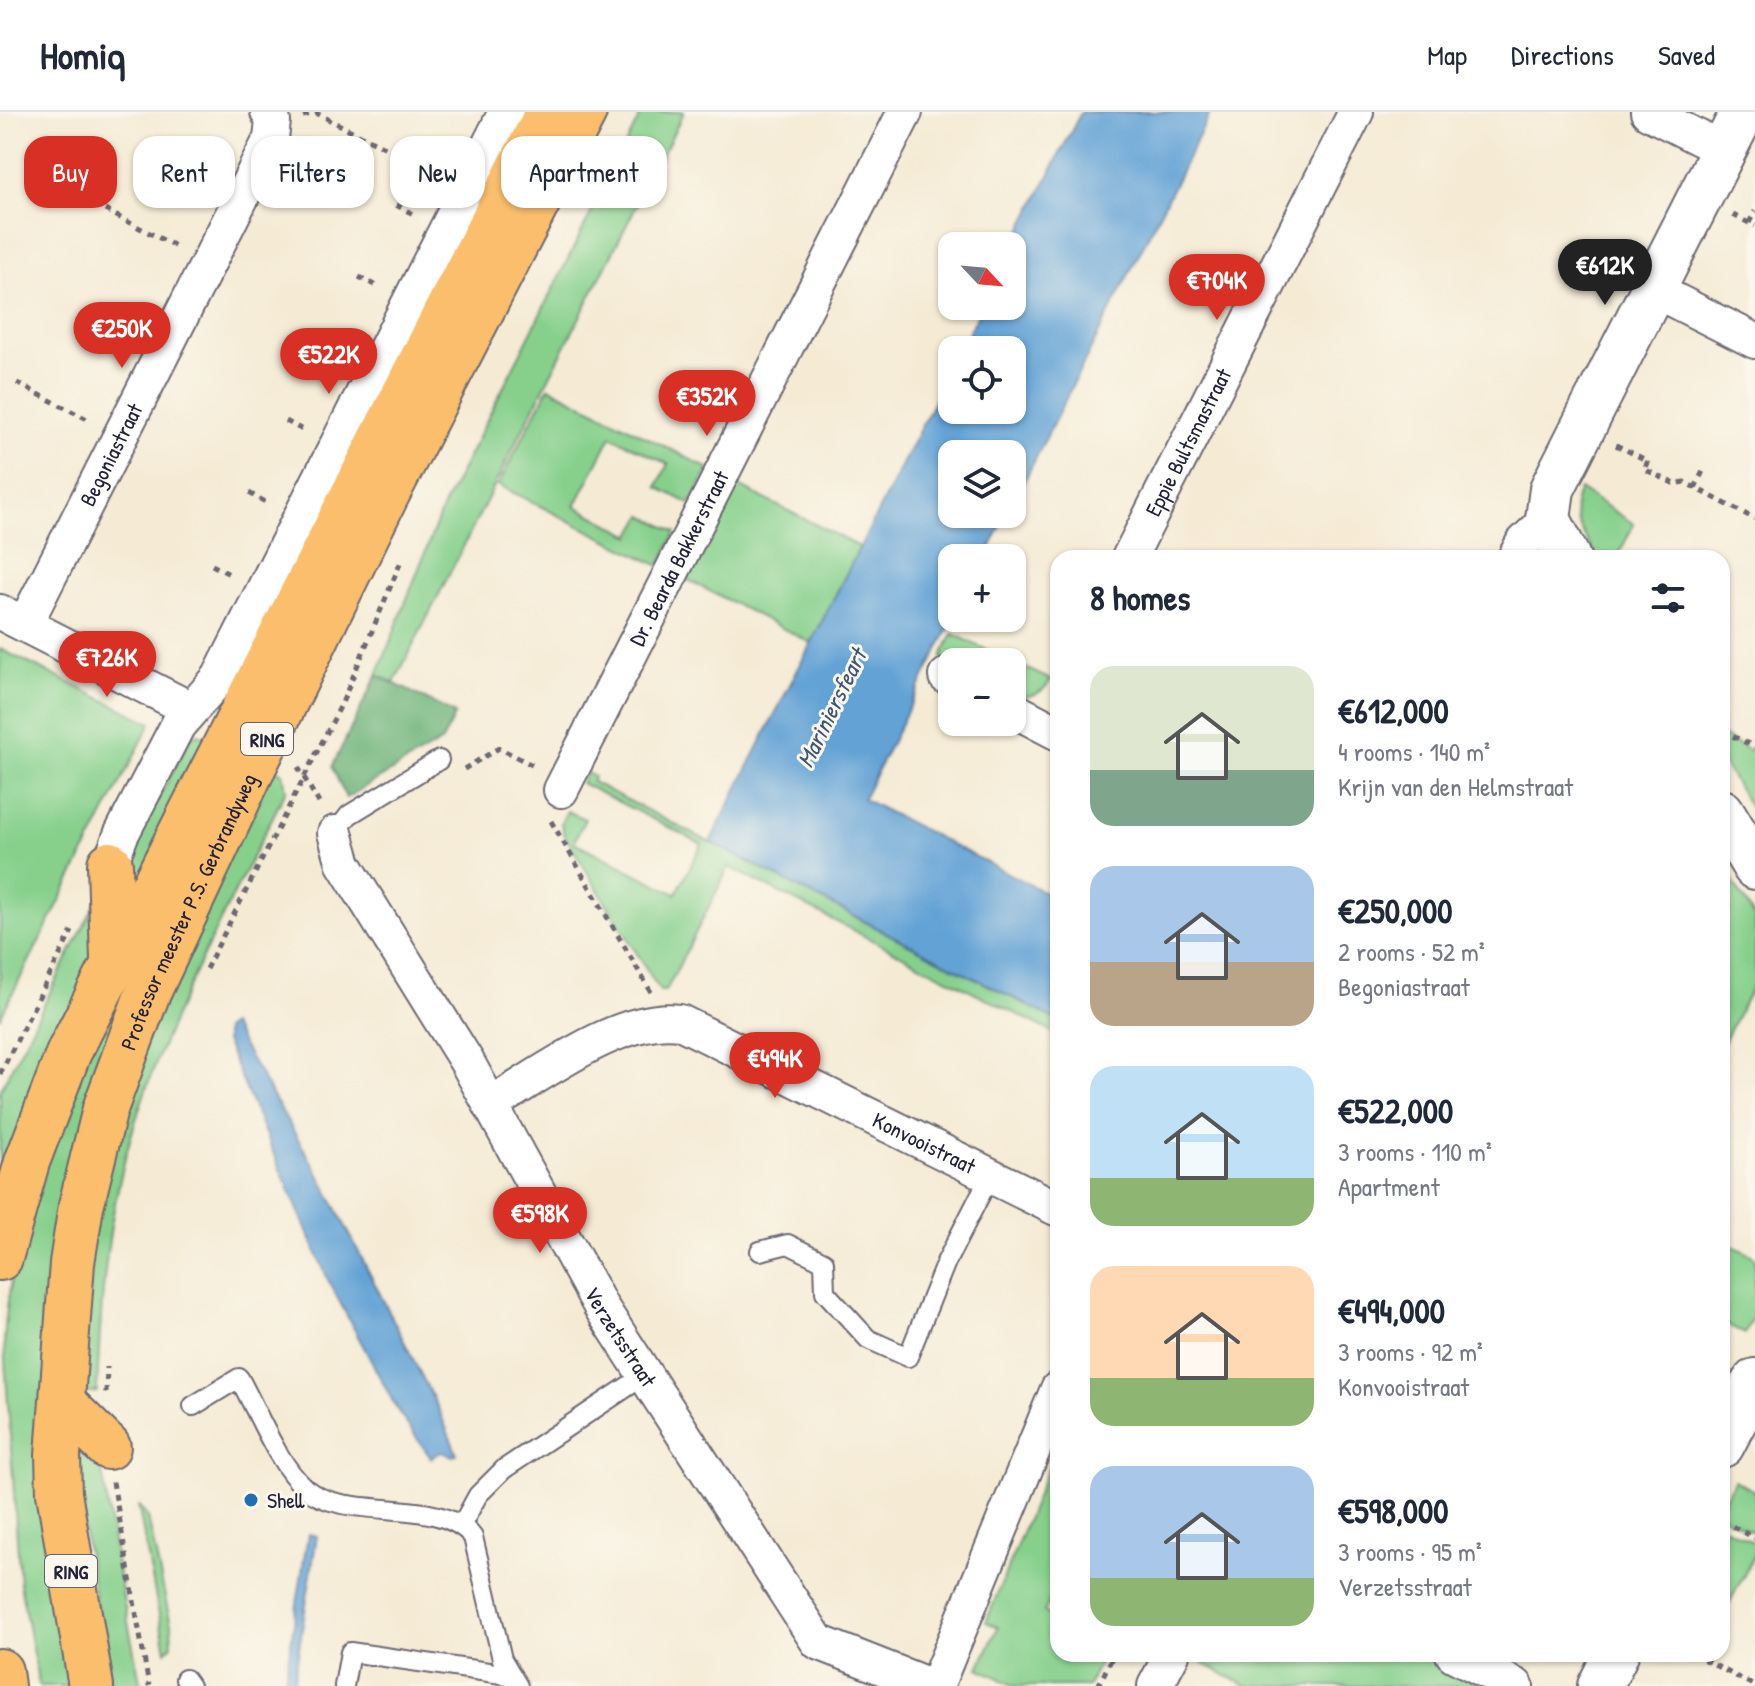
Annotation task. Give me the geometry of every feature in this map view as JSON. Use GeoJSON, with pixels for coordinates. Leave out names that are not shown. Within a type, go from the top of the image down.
{"type":"FeatureCollection","features":[{"type":"Feature","properties":{"kind":"main road","name":"Professor meester P.S. Gerbrandyweg"},"geometry":{"type":"LineString","coordinates":[[0,1258],[37,1134],[69,1052],[548,112]]}},
{"type":"Feature","properties":{"kind":"main road","name":"Professor meester P.S. Gerbrandyweg"},"geometry":{"type":"LineString","coordinates":[[91,1686],[59,1493],[58,1455],[64,1404],[67,1313],[81,1206],[105,1109],[147,995],[385,498],[584,112]]}},
{"type":"Feature","properties":{"kind":"main road"},"geometry":{"type":"LineString","coordinates":[[110,864],[113,962]]}},
{"type":"Feature","properties":{"kind":"main road"},"geometry":{"type":"LineString","coordinates":[[64,1404],[108,1447]]}},
{"type":"Feature","properties":{"kind":"main road"},"geometry":{"type":"LineString","coordinates":[[0,1671],[2,1686]]}},
{"type":"Feature","properties":{"kind":"street"},"geometry":{"type":"LineString","coordinates":[[110,864],[121,835],[190,709],[219,678],[506,112]]}},
{"type":"Feature","properties":{"kind":"street","name":"Dr. Bearda Bakkerstraat"},"geometry":{"type":"LineString","coordinates":[[563,786],[905,112]]}},
{"type":"Feature","properties":{"kind":"street","name":"Eppie Bultsmastraat"},"geometry":{"type":"LineString","coordinates":[[1133,550],[1356,112]]}},
{"type":"Feature","properties":{"kind":"street"},"geometry":{"type":"LineString","coordinates":[[1648,112],[1723,150]]}},
{"type":"Feature","properties":{"kind":"street"},"geometry":{"type":"LineString","coordinates":[[1564,550],[1548,519],[1549,499],[1556,479],[1743,112]]}},
{"type":"Feature","properties":{"kind":"street","name":"Begoniastraat"},"geometry":{"type":"LineString","coordinates":[[12,618],[121,436],[271,139],[271,116]]}},
{"type":"Feature","properties":{"kind":"street"},"geometry":{"type":"LineString","coordinates":[[1652,289],[1755,341]]}},
{"type":"Feature","properties":{"kind":"street"},"geometry":{"type":"LineString","coordinates":[[1519,550],[1548,519]]}},
{"type":"Feature","properties":{"kind":"street"},"geometry":{"type":"LineString","coordinates":[[12,618],[190,709]]}},
{"type":"Feature","properties":{"kind":"street"},"geometry":{"type":"LineString","coordinates":[[1026,712],[1050,718]]}},
{"type":"Feature","properties":{"kind":"street"},"geometry":{"type":"LineString","coordinates":[[1730,825],[1755,867]]}},
{"type":"Feature","properties":{"kind":"street","name":"Verzetsstraat"},"geometry":{"type":"LineString","coordinates":[[335,833],[344,864],[491,1104],[601,1307],[818,1642],[933,1686]]}},
{"type":"Feature","properties":{"kind":"street"},"geometry":{"type":"LineString","coordinates":[[491,1104],[621,1029],[660,1019]]}},
{"type":"Feature","properties":{"kind":"street","name":"Konvooistraat"},"geometry":{"type":"LineString","coordinates":[[660,1019],[680,1022],[701,1031],[1050,1205]]}},
{"type":"Feature","properties":{"kind":"street"},"geometry":{"type":"LineString","coordinates":[[1730,1429],[1755,1381]]}},
{"type":"Feature","properties":{"kind":"street"},"geometry":{"type":"LineString","coordinates":[[933,1686],[1050,1408]]}},
{"type":"Feature","properties":{"kind":"street"},"geometry":{"type":"LineString","coordinates":[[1155,1686],[1168,1662]]}},
{"type":"Feature","properties":{"kind":"street"},"geometry":{"type":"LineString","coordinates":[[1469,1662],[1516,1686]]}},
{"type":"Feature","properties":{"kind":"street"},"geometry":{"type":"LineString","coordinates":[[1600,1686],[1612,1662]]}},
{"type":"Feature","properties":{"kind":"lane"},"geometry":{"type":"LineString","coordinates":[[335,833],[349,815],[439,760]]}},
{"type":"Feature","properties":{"kind":"lane"},"geometry":{"type":"LineString","coordinates":[[760,1251],[788,1244],[824,1262],[825,1292],[868,1339],[908,1357],[946,1262],[991,1174]]}},
{"type":"Feature","properties":{"kind":"lane"},"geometry":{"type":"LineString","coordinates":[[461,1526],[478,1495],[504,1469],[645,1375]]}},
{"type":"Feature","properties":{"kind":"lane"},"geometry":{"type":"LineString","coordinates":[[193,1406],[239,1378],[288,1466],[314,1495],[439,1517],[461,1526],[473,1537],[514,1680],[350,1652],[344,1686]]}},
{"type":"Feature","properties":{"kind":"path"},"geometry":{"type":"LineString","coordinates":[[271,116],[316,113],[390,150]]}},
{"type":"Feature","properties":{"kind":"path"},"geometry":{"type":"LineString","coordinates":[[402,208],[421,218]]}},
{"type":"Feature","properties":{"kind":"path"},"geometry":{"type":"LineString","coordinates":[[1722,209],[1752,224],[1755,211]]}},
{"type":"Feature","properties":{"kind":"path"},"geometry":{"type":"LineString","coordinates":[[105,210],[208,263]]}},
{"type":"Feature","properties":{"kind":"path"},"geometry":{"type":"LineString","coordinates":[[359,277],[385,290]]}},
{"type":"Feature","properties":{"kind":"path"},"geometry":{"type":"LineString","coordinates":[[323,349],[348,362]]}},
{"type":"Feature","properties":{"kind":"path"},"geometry":{"type":"LineString","coordinates":[[17,383],[121,436]]}},
{"type":"Feature","properties":{"kind":"path"},"geometry":{"type":"LineString","coordinates":[[286,421],[311,434]]}},
{"type":"Feature","properties":{"kind":"path"},"geometry":{"type":"LineString","coordinates":[[1612,443],[1648,461],[1644,469],[1675,484],[1684,482],[1755,519]]}},
{"type":"Feature","properties":{"kind":"path"},"geometry":{"type":"LineString","coordinates":[[1695,488],[1704,469]]}},
{"type":"Feature","properties":{"kind":"path"},"geometry":{"type":"LineString","coordinates":[[249,493],[274,506]]}},
{"type":"Feature","properties":{"kind":"path","name":"Professor meester P.S. Gerbrandyweg"},"geometry":{"type":"LineString","coordinates":[[202,976],[342,703],[407,545]]}},
{"type":"Feature","properties":{"kind":"path"},"geometry":{"type":"LineString","coordinates":[[212,565],[238,578]]}},
{"type":"Feature","properties":{"kind":"path"},"geometry":{"type":"LineString","coordinates":[[1730,735],[1755,747]]}},
{"type":"Feature","properties":{"kind":"path"},"geometry":{"type":"LineString","coordinates":[[439,760],[453,775],[499,748],[563,786],[552,809],[552,826],[651,991],[660,1019]]}},
{"type":"Feature","properties":{"kind":"path"},"geometry":{"type":"LineString","coordinates":[[0,1074],[79,917]]}},
{"type":"Feature","properties":{"kind":"path"},"geometry":{"type":"LineString","coordinates":[[107,1365],[108,1447],[119,1531],[149,1686]]}},
{"type":"Feature","properties":{"kind":"path"},"geometry":{"type":"LineString","coordinates":[[1730,1525],[1755,1538]]}},
{"type":"Feature","properties":{"kind":"path"},"geometry":{"type":"LineString","coordinates":[[1098,1686],[1110,1662]]}},
{"type":"Feature","properties":{"kind":"path"},"geometry":{"type":"LineString","coordinates":[[1708,1662],[1755,1686]]}},
{"type":"Feature","properties":{"kind":"green space"},"geometry":{"type":"Polygon","coordinates":[[[642,112],[684,112],[667,145],[667,136],[630,136],[642,112]]]}},
{"type":"Feature","properties":{"kind":"green space"},"geometry":{"type":"Polygon","coordinates":[[[594,208],[635,208],[394,683],[377,675],[443,507],[594,208]]]}},
{"type":"Feature","properties":{"kind":"green space"},"geometry":{"type":"Polygon","coordinates":[[[549,387],[709,469],[690,504],[657,487],[668,464],[611,436],[575,506],[631,536],[643,515],[676,532],[659,566],[498,485],[549,387]]]}},
{"type":"Feature","properties":{"kind":"green space"},"geometry":{"type":"Polygon","coordinates":[[[733,483],[860,547],[811,643],[684,578],[733,483]]]}},
{"type":"Feature","properties":{"kind":"green space"},"geometry":{"type":"Polygon","coordinates":[[[1580,489],[1634,524],[1621,550],[1593,550],[1576,517],[1576,499],[1580,489]]]}},
{"type":"Feature","properties":{"kind":"green space"},"geometry":{"type":"Polygon","coordinates":[[[953,634],[983,648],[946,648],[953,634]]]}},
{"type":"Feature","properties":{"kind":"green space"},"geometry":{"type":"Polygon","coordinates":[[[0,649],[151,723],[0,1018],[0,649]]]}},
{"type":"Feature","properties":{"kind":"green space"},"geometry":{"type":"Polygon","coordinates":[[[1026,668],[1050,680],[1043,690],[1026,696],[1026,668]]]}},
{"type":"Feature","properties":{"kind":"green space"},"geometry":{"type":"Polygon","coordinates":[[[377,675],[455,714],[442,741],[346,798],[332,767],[377,675]]]}},
{"type":"Feature","properties":{"kind":"green space"},"geometry":{"type":"Polygon","coordinates":[[[198,734],[215,740],[126,914],[120,871],[191,737],[198,734]]]}},
{"type":"Feature","properties":{"kind":"green space"},"geometry":{"type":"Polygon","coordinates":[[[1730,740],[1755,753],[1755,816],[1730,774],[1730,740]]]}},
{"type":"Feature","properties":{"kind":"green space"},"geometry":{"type":"Polygon","coordinates":[[[267,765],[283,773],[286,790],[192,978],[134,1124],[110,1229],[101,1310],[97,1392],[87,1393],[77,1375],[84,1256],[126,1087],[267,765]]]}},
{"type":"Feature","properties":{"kind":"green space"},"geometry":{"type":"Polygon","coordinates":[[[586,772],[594,777],[592,782],[1050,1017],[1050,1031],[729,867],[666,991],[660,991],[564,834],[561,823],[567,811],[585,819],[574,842],[676,894],[702,844],[581,783],[586,772]]]}},
{"type":"Feature","properties":{"kind":"green space"},"geometry":{"type":"Polygon","coordinates":[[[168,876],[87,1119],[75,1686],[39,1686],[20,1584],[4,1344],[10,1284],[23,1223],[64,1104],[168,876]]]}},
{"type":"Feature","properties":{"kind":"green space"},"geometry":{"type":"Polygon","coordinates":[[[1730,876],[1755,918],[1755,981],[1730,1030],[1730,876]]]}},
{"type":"Feature","properties":{"kind":"green space"},"geometry":{"type":"Polygon","coordinates":[[[96,902],[101,950],[0,1202],[0,1091],[96,902]]]}},
{"type":"Feature","properties":{"kind":"green space"},"geometry":{"type":"Polygon","coordinates":[[[1730,1244],[1755,1257],[1755,1313],[1745,1334],[1730,1326],[1730,1244]]]}},
{"type":"Feature","properties":{"kind":"green space"},"geometry":{"type":"Polygon","coordinates":[[[79,1451],[102,1471],[118,1573],[141,1686],[110,1686],[77,1491],[79,1451]]]}},
{"type":"Feature","properties":{"kind":"green space"},"geometry":{"type":"Polygon","coordinates":[[[1050,1463],[1050,1600],[1044,1612],[1050,1615],[1050,1662],[1100,1662],[1088,1686],[1015,1686],[979,1668],[998,1627],[986,1622],[1050,1463]]]}},
{"type":"Feature","properties":{"kind":"green space"},"geometry":{"type":"Polygon","coordinates":[[[1734,1480],[1755,1491],[1755,1533],[1730,1520],[1730,1488],[1734,1480]]]}},
{"type":"Feature","properties":{"kind":"green space"},"geometry":{"type":"Polygon","coordinates":[[[138,1505],[148,1518],[171,1625],[172,1645],[166,1651],[138,1505]]]}},
{"type":"Feature","properties":{"kind":"green space"},"geometry":{"type":"Polygon","coordinates":[[[1730,1530],[1755,1543],[1755,1554],[1730,1602],[1730,1530]]]}},
{"type":"Feature","properties":{"kind":"green space"},"geometry":{"type":"Polygon","coordinates":[[[1436,1662],[1483,1686],[1247,1686],[1202,1663],[1436,1662]]]}},
{"type":"Feature","properties":{"kind":"water","name":"Mariniersfeart"},"geometry":{"type":"Polygon","coordinates":[[[1081,112],[1211,112],[1026,477],[1026,440],[938,440],[938,528],[1000,528],[992,544],[938,544],[938,632],[947,632],[863,799],[1050,895],[1050,1017],[710,842],[938,394],[938,424],[1026,424],[1026,336],[967,336],[975,320],[1026,320],[1026,232],[1020,232],[1081,112]]]}},
{"type":"Feature","properties":{"kind":"water"},"geometry":{"type":"Polygon","coordinates":[[[231,1025],[321,1178],[438,1408],[457,1454],[453,1456],[441,1452],[431,1458],[399,1413],[330,1284],[225,1041],[225,1029],[231,1025]]]}},
{"type":"Feature","properties":{"kind":"water"},"geometry":{"type":"Polygon","coordinates":[[[308,1534],[317,1536],[293,1686],[284,1686],[308,1534]]]}},
{"type":"Feature","properties":{"kind":"place","name":"Shell"},"geometry":{"type":"Point","coordinates":[251,1500]}}]}
